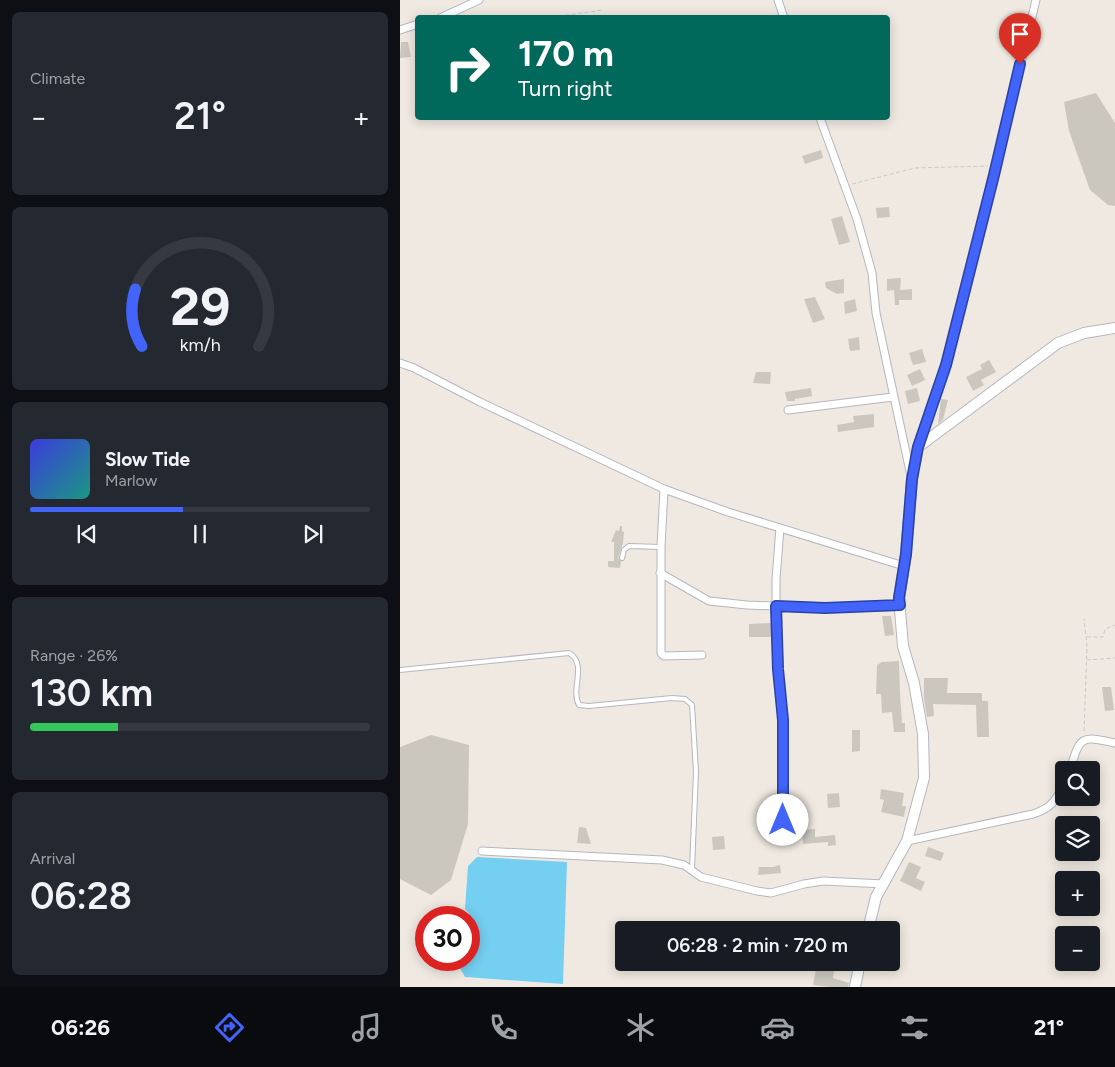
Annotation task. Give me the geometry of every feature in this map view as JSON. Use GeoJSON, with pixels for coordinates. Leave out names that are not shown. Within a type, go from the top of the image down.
{"type":"FeatureCollection","features":[{"type":"Feature","properties":{"kind":"street"},"geometry":{"type":"LineString","coordinates":[[446,15],[479,0]]}},
{"type":"Feature","properties":{"kind":"street"},"geometry":{"type":"LineString","coordinates":[[778,0],[783,15]]}},
{"type":"Feature","properties":{"kind":"street"},"geometry":{"type":"LineString","coordinates":[[870,921],[876,897],[907,841],[924,778],[923,734],[914,682],[904,646],[899,598],[912,479],[918,447],[946,365],[1036,0]]}},
{"type":"Feature","properties":{"kind":"street"},"geometry":{"type":"LineString","coordinates":[[400,30],[415,25]]}},
{"type":"Feature","properties":{"kind":"street"},"geometry":{"type":"LineString","coordinates":[[821,120],[857,219],[872,274],[876,313],[912,479]]}},
{"type":"Feature","properties":{"kind":"street"},"geometry":{"type":"LineString","coordinates":[[918,447],[1058,343],[1084,333],[1115,328]]}},
{"type":"Feature","properties":{"kind":"street"},"geometry":{"type":"LineString","coordinates":[[400,363],[414,368],[480,402],[664,489],[728,512],[904,566]]}},
{"type":"Feature","properties":{"kind":"street"},"geometry":{"type":"LineString","coordinates":[[788,410],[893,397]]}},
{"type":"Feature","properties":{"kind":"street"},"geometry":{"type":"LineString","coordinates":[[664,489],[660,573],[661,653],[664,656],[702,655]]}},
{"type":"Feature","properties":{"kind":"street"},"geometry":{"type":"LineString","coordinates":[[780,528],[776,606],[778,669],[783,720],[783,820]]}},
{"type":"Feature","properties":{"kind":"street"},"geometry":{"type":"LineString","coordinates":[[660,573],[709,601],[747,606],[825,608],[900,605]]}},
{"type":"Feature","properties":{"kind":"street"},"geometry":{"type":"LineString","coordinates":[[1073,761],[1078,744],[1083,740],[1098,739],[1115,743]]}},
{"type":"Feature","properties":{"kind":"street"},"geometry":{"type":"LineString","coordinates":[[907,841],[1033,814],[1047,809],[1055,800]]}},
{"type":"Feature","properties":{"kind":"street"},"geometry":{"type":"LineString","coordinates":[[482,852],[662,860],[684,865],[701,878],[771,893],[823,881],[884,884]]}},
{"type":"Feature","properties":{"kind":"street"},"geometry":{"type":"LineString","coordinates":[[855,987],[858,971]]}},
{"type":"Feature","properties":{"kind":"lane"},"geometry":{"type":"LineString","coordinates":[[622,558],[624,550],[629,546],[661,547]]}},
{"type":"Feature","properties":{"kind":"lane"},"geometry":{"type":"LineString","coordinates":[[400,670],[569,653],[575,657],[578,664],[576,699],[580,705],[589,706],[672,698],[685,699],[692,705],[696,772],[692,870]]}},
{"type":"Feature","properties":{"kind":"path"},"geometry":{"type":"LineString","coordinates":[[567,15],[603,10]]}},
{"type":"Feature","properties":{"kind":"path"},"geometry":{"type":"LineString","coordinates":[[844,186],[916,168],[996,166]]}},
{"type":"Feature","properties":{"kind":"path"},"geometry":{"type":"LineString","coordinates":[[1083,740],[1087,660],[1084,619]]}},
{"type":"Feature","properties":{"kind":"path"},"geometry":{"type":"LineString","coordinates":[[1086,638],[1103,637],[1105,629],[1115,625]]}},
{"type":"Feature","properties":{"kind":"path"},"geometry":{"type":"LineString","coordinates":[[1087,660],[1115,658]]}},
{"type":"Feature","properties":{"kind":"water"},"geometry":{"type":"Polygon","coordinates":[[[477,857],[567,862],[563,984],[465,977],[462,971],[480,971],[480,906],[465,906],[468,866],[477,857]]]}},
{"type":"Feature","properties":{"kind":"building"},"geometry":{"type":"Polygon","coordinates":[[[401,42],[408,42],[411,57],[400,58],[401,42]]]}},
{"type":"Feature","properties":{"kind":"building"},"geometry":{"type":"Polygon","coordinates":[[[1096,93],[1115,123],[1115,206],[1108,205],[1090,190],[1069,131],[1064,102],[1096,93]]]}},
{"type":"Feature","properties":{"kind":"building"},"geometry":{"type":"Polygon","coordinates":[[[821,150],[823,158],[805,164],[802,156],[821,150]]]}},
{"type":"Feature","properties":{"kind":"building"},"geometry":{"type":"Polygon","coordinates":[[[889,207],[890,217],[877,218],[876,208],[889,207]]]}},
{"type":"Feature","properties":{"kind":"building"},"geometry":{"type":"Polygon","coordinates":[[[842,216],[850,242],[839,245],[831,219],[842,216]]]}},
{"type":"Feature","properties":{"kind":"building"},"geometry":{"type":"Polygon","coordinates":[[[901,278],[900,290],[912,289],[912,300],[899,300],[899,305],[895,305],[894,290],[887,291],[887,279],[901,278]]]}},
{"type":"Feature","properties":{"kind":"building"},"geometry":{"type":"Polygon","coordinates":[[[844,279],[844,293],[837,294],[826,288],[825,282],[844,279]]]}},
{"type":"Feature","properties":{"kind":"building"},"geometry":{"type":"Polygon","coordinates":[[[815,297],[825,319],[813,323],[804,299],[815,297]]]}},
{"type":"Feature","properties":{"kind":"building"},"geometry":{"type":"Polygon","coordinates":[[[855,299],[857,311],[845,314],[844,302],[855,299]]]}},
{"type":"Feature","properties":{"kind":"building"},"geometry":{"type":"Polygon","coordinates":[[[859,337],[860,350],[850,351],[848,339],[859,337]]]}},
{"type":"Feature","properties":{"kind":"building"},"geometry":{"type":"Polygon","coordinates":[[[922,349],[926,362],[913,365],[909,353],[922,349]]]}},
{"type":"Feature","properties":{"kind":"building"},"geometry":{"type":"Polygon","coordinates":[[[989,360],[996,372],[981,380],[984,385],[973,391],[966,377],[982,369],[980,365],[989,360]]]}},
{"type":"Feature","properties":{"kind":"building"},"geometry":{"type":"Polygon","coordinates":[[[920,369],[925,380],[912,386],[907,375],[920,369]]]}},
{"type":"Feature","properties":{"kind":"building"},"geometry":{"type":"Polygon","coordinates":[[[756,372],[771,372],[770,384],[753,383],[756,372]]]}},
{"type":"Feature","properties":{"kind":"building"},"geometry":{"type":"Polygon","coordinates":[[[811,388],[812,396],[795,399],[795,401],[787,401],[785,392],[811,388]]]}},
{"type":"Feature","properties":{"kind":"building"},"geometry":{"type":"Polygon","coordinates":[[[917,388],[920,401],[908,404],[905,391],[917,388]]]}},
{"type":"Feature","properties":{"kind":"building"},"geometry":{"type":"Polygon","coordinates":[[[941,399],[948,400],[943,420],[938,424],[941,399]]]}},
{"type":"Feature","properties":{"kind":"building"},"geometry":{"type":"Polygon","coordinates":[[[874,414],[874,427],[838,432],[837,425],[854,422],[853,416],[874,414]]]}},
{"type":"Feature","properties":{"kind":"building"},"geometry":{"type":"Polygon","coordinates":[[[620,526],[622,526],[622,531],[624,532],[618,558],[621,561],[620,568],[608,567],[608,561],[614,561],[614,542],[611,542],[616,530],[619,531],[620,526]]]}},
{"type":"Feature","properties":{"kind":"building"},"geometry":{"type":"Polygon","coordinates":[[[882,616],[891,616],[894,635],[885,636],[882,616]]]}},
{"type":"Feature","properties":{"kind":"building"},"geometry":{"type":"Polygon","coordinates":[[[771,623],[772,637],[749,637],[749,624],[771,623]]]}},
{"type":"Feature","properties":{"kind":"building"},"geometry":{"type":"Polygon","coordinates":[[[899,661],[902,723],[905,723],[905,732],[894,732],[892,712],[882,713],[881,694],[876,694],[877,665],[882,662],[899,661]]]}},
{"type":"Feature","properties":{"kind":"building"},"geometry":{"type":"Polygon","coordinates":[[[924,678],[948,678],[947,693],[982,693],[982,701],[988,701],[989,737],[977,737],[976,705],[933,704],[934,716],[927,717],[924,698],[924,678]]]}},
{"type":"Feature","properties":{"kind":"building"},"geometry":{"type":"Polygon","coordinates":[[[1102,687],[1111,687],[1114,710],[1105,711],[1102,687]]]}},
{"type":"Feature","properties":{"kind":"building"},"geometry":{"type":"Polygon","coordinates":[[[852,730],[860,730],[860,751],[852,752],[852,730]]]}},
{"type":"Feature","properties":{"kind":"building"},"geometry":{"type":"Polygon","coordinates":[[[431,735],[469,745],[468,824],[451,880],[431,895],[400,879],[400,747],[431,735]]]}},
{"type":"Feature","properties":{"kind":"building"},"geometry":{"type":"Polygon","coordinates":[[[881,789],[904,793],[902,806],[906,806],[904,817],[881,812],[884,800],[880,799],[881,789]]]}},
{"type":"Feature","properties":{"kind":"building"},"geometry":{"type":"Polygon","coordinates":[[[839,793],[840,807],[828,808],[827,794],[839,793]]]}},
{"type":"Feature","properties":{"kind":"building"},"geometry":{"type":"Polygon","coordinates":[[[579,827],[586,828],[591,844],[577,843],[579,827]]]}},
{"type":"Feature","properties":{"kind":"building"},"geometry":{"type":"Polygon","coordinates":[[[815,829],[815,837],[835,835],[836,845],[828,846],[828,842],[803,844],[802,830],[815,829]]]}},
{"type":"Feature","properties":{"kind":"building"},"geometry":{"type":"Polygon","coordinates":[[[724,836],[725,849],[713,850],[712,837],[724,836]]]}},
{"type":"Feature","properties":{"kind":"building"},"geometry":{"type":"Polygon","coordinates":[[[928,847],[944,853],[941,861],[925,856],[928,847]]]}},
{"type":"Feature","properties":{"kind":"building"},"geometry":{"type":"Polygon","coordinates":[[[909,862],[921,867],[916,878],[925,882],[921,891],[900,881],[909,862]]]}},
{"type":"Feature","properties":{"kind":"building"},"geometry":{"type":"Polygon","coordinates":[[[780,865],[781,873],[758,875],[759,867],[780,865]]]}},
{"type":"Feature","properties":{"kind":"building"},"geometry":{"type":"Polygon","coordinates":[[[816,971],[834,971],[833,978],[849,983],[848,987],[813,985],[816,971]]]}},
{"type":"Feature","properties":{"kind":"route"},"geometry":{"type":"LineString","coordinates":[[783,820],[783,720],[778,669],[776,606],[825,608],[900,605],[899,598],[906,554],[908,514],[918,447],[946,365],[1020,64]]}}]}
